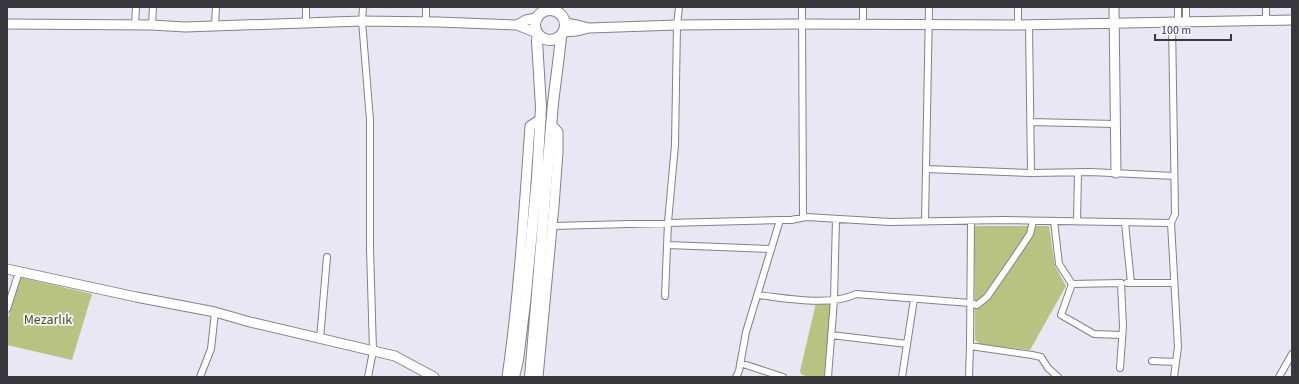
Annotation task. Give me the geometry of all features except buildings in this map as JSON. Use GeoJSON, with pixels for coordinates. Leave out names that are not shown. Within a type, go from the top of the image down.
{"type":"FeatureCollection","features":[{"type":"Feature","properties":{"kind":"main road"},"geometry":{"type":"LineString","coordinates":[[514,377],[518,360],[526,296],[541,120],[537,33],[535,25],[538,13],[550,10],[559,12],[563,23],[551,124],[530,377]]}},
{"type":"Feature","properties":{"kind":"main road"},"geometry":{"type":"LineString","coordinates":[[537,33],[546,40],[551,40],[563,23]]}},
{"type":"Feature","properties":{"kind":"street"},"geometry":{"type":"LineString","coordinates":[[135,25],[136,7]]}},
{"type":"Feature","properties":{"kind":"street"},"geometry":{"type":"LineString","coordinates":[[152,7],[152,25]]}},
{"type":"Feature","properties":{"kind":"street"},"geometry":{"type":"LineString","coordinates":[[215,25],[216,7]]}},
{"type":"Feature","properties":{"kind":"street"},"geometry":{"type":"LineString","coordinates":[[306,7],[306,23]]}},
{"type":"Feature","properties":{"kind":"street"},"geometry":{"type":"LineString","coordinates":[[363,7],[362,21],[370,120],[370,248],[374,351],[368,377]]}},
{"type":"Feature","properties":{"kind":"street"},"geometry":{"type":"LineString","coordinates":[[426,7],[426,21]]}},
{"type":"Feature","properties":{"kind":"street"},"geometry":{"type":"LineString","coordinates":[[665,296],[668,222],[674,145],[677,25],[679,7]]}},
{"type":"Feature","properties":{"kind":"street"},"geometry":{"type":"LineString","coordinates":[[802,7],[803,217]]}},
{"type":"Feature","properties":{"kind":"street"},"geometry":{"type":"LineString","coordinates":[[863,7],[863,24]]}},
{"type":"Feature","properties":{"kind":"street"},"geometry":{"type":"LineString","coordinates":[[925,222],[930,25],[929,7]]}},
{"type":"Feature","properties":{"kind":"street"},"geometry":{"type":"LineString","coordinates":[[1018,7],[1018,25]]}},
{"type":"Feature","properties":{"kind":"street"},"geometry":{"type":"LineString","coordinates":[[1114,7],[1116,173]]}},
{"type":"Feature","properties":{"kind":"street"},"geometry":{"type":"LineString","coordinates":[[1174,377],[1178,347],[1171,223],[1175,214],[1174,176],[1179,22],[1178,7]]}},
{"type":"Feature","properties":{"kind":"street"},"geometry":{"type":"LineString","coordinates":[[1179,22],[1186,7]]}},
{"type":"Feature","properties":{"kind":"street"},"geometry":{"type":"LineString","coordinates":[[1266,7],[1266,20]]}},
{"type":"Feature","properties":{"kind":"street"},"geometry":{"type":"LineString","coordinates":[[517,25],[538,13]]}},
{"type":"Feature","properties":{"kind":"street"},"geometry":{"type":"LineString","coordinates":[[563,23],[577,32],[589,28],[677,25],[1029,25],[1292,20]]}},
{"type":"Feature","properties":{"kind":"street"},"geometry":{"type":"LineString","coordinates":[[7,24],[152,25],[185,27],[362,21],[426,21],[517,25],[537,33]]}},
{"type":"Feature","properties":{"kind":"street"},"geometry":{"type":"LineString","coordinates":[[1029,25],[1031,173]]}},
{"type":"Feature","properties":{"kind":"street"},"geometry":{"type":"LineString","coordinates":[[507,377],[513,334],[525,203],[530,126],[541,120]]}},
{"type":"Feature","properties":{"kind":"street"},"geometry":{"type":"LineString","coordinates":[[1030,122],[1115,124]]}},
{"type":"Feature","properties":{"kind":"street"},"geometry":{"type":"LineString","coordinates":[[538,377],[558,152],[558,132],[551,124]]}},
{"type":"Feature","properties":{"kind":"street"},"geometry":{"type":"LineString","coordinates":[[926,169],[1031,173],[1116,173],[1174,176]]}},
{"type":"Feature","properties":{"kind":"street"},"geometry":{"type":"LineString","coordinates":[[1077,222],[1078,172]]}},
{"type":"Feature","properties":{"kind":"street"},"geometry":{"type":"LineString","coordinates":[[552,226],[791,220],[803,217],[890,222],[1054,221],[1171,223]]}},
{"type":"Feature","properties":{"kind":"street"},"geometry":{"type":"LineString","coordinates":[[828,377],[834,300],[836,219]]}},
{"type":"Feature","properties":{"kind":"street"},"geometry":{"type":"LineString","coordinates":[[736,377],[746,332],[780,220]]}},
{"type":"Feature","properties":{"kind":"street"},"geometry":{"type":"LineString","coordinates":[[969,377],[971,221]]}},
{"type":"Feature","properties":{"kind":"street"},"geometry":{"type":"LineString","coordinates":[[757,295],[813,301],[848,298],[856,294],[970,303],[977,305],[987,296],[1030,234],[1033,221]]}},
{"type":"Feature","properties":{"kind":"street"},"geometry":{"type":"LineString","coordinates":[[1054,221],[1059,264],[1072,284]]}},
{"type":"Feature","properties":{"kind":"street"},"geometry":{"type":"LineString","coordinates":[[1125,223],[1130,283]]}},
{"type":"Feature","properties":{"kind":"street"},"geometry":{"type":"LineString","coordinates":[[668,245],[771,249]]}},
{"type":"Feature","properties":{"kind":"street"},"geometry":{"type":"LineString","coordinates":[[320,339],[327,257]]}},
{"type":"Feature","properties":{"kind":"street"},"geometry":{"type":"LineString","coordinates":[[7,269],[136,297],[215,312],[250,322],[395,356],[434,377]]}},
{"type":"Feature","properties":{"kind":"street"},"geometry":{"type":"LineString","coordinates":[[7,309],[19,272]]}},
{"type":"Feature","properties":{"kind":"street"},"geometry":{"type":"LineString","coordinates":[[1120,368],[1122,335],[1121,283]]}},
{"type":"Feature","properties":{"kind":"street"},"geometry":{"type":"LineString","coordinates":[[1072,284],[1174,283]]}},
{"type":"Feature","properties":{"kind":"street"},"geometry":{"type":"LineString","coordinates":[[1072,284],[1061,314],[1094,334],[1122,335]]}},
{"type":"Feature","properties":{"kind":"street"},"geometry":{"type":"LineString","coordinates":[[902,377],[914,299]]}},
{"type":"Feature","properties":{"kind":"street"},"geometry":{"type":"LineString","coordinates":[[200,377],[211,348],[215,312]]}},
{"type":"Feature","properties":{"kind":"street"},"geometry":{"type":"LineString","coordinates":[[831,335],[907,344]]}},
{"type":"Feature","properties":{"kind":"street"},"geometry":{"type":"LineString","coordinates":[[970,346],[1032,354],[1041,357],[1048,368],[1058,377]]}},
{"type":"Feature","properties":{"kind":"street"},"geometry":{"type":"LineString","coordinates":[[1278,377],[1292,354]]}},
{"type":"Feature","properties":{"kind":"street"},"geometry":{"type":"LineString","coordinates":[[1152,361],[1176,362]]}},
{"type":"Feature","properties":{"kind":"street"},"geometry":{"type":"LineString","coordinates":[[740,363],[783,377]]}},
{"type":"Feature","properties":{"kind":"green space"},"geometry":{"type":"Polygon","coordinates":[[[974,226],[1049,226],[1055,266],[1066,286],[1030,350],[982,345],[975,340],[974,226]]]}},
{"type":"Feature","properties":{"kind":"green space","name":"Mezarlık"},"geometry":{"type":"Polygon","coordinates":[[[19,277],[92,294],[72,360],[7,345],[7,322],[19,277]]]}},
{"type":"Feature","properties":{"kind":"green space"},"geometry":{"type":"Polygon","coordinates":[[[816,303],[831,303],[825,377],[808,377],[801,374],[800,371],[816,303]]]}}]}
